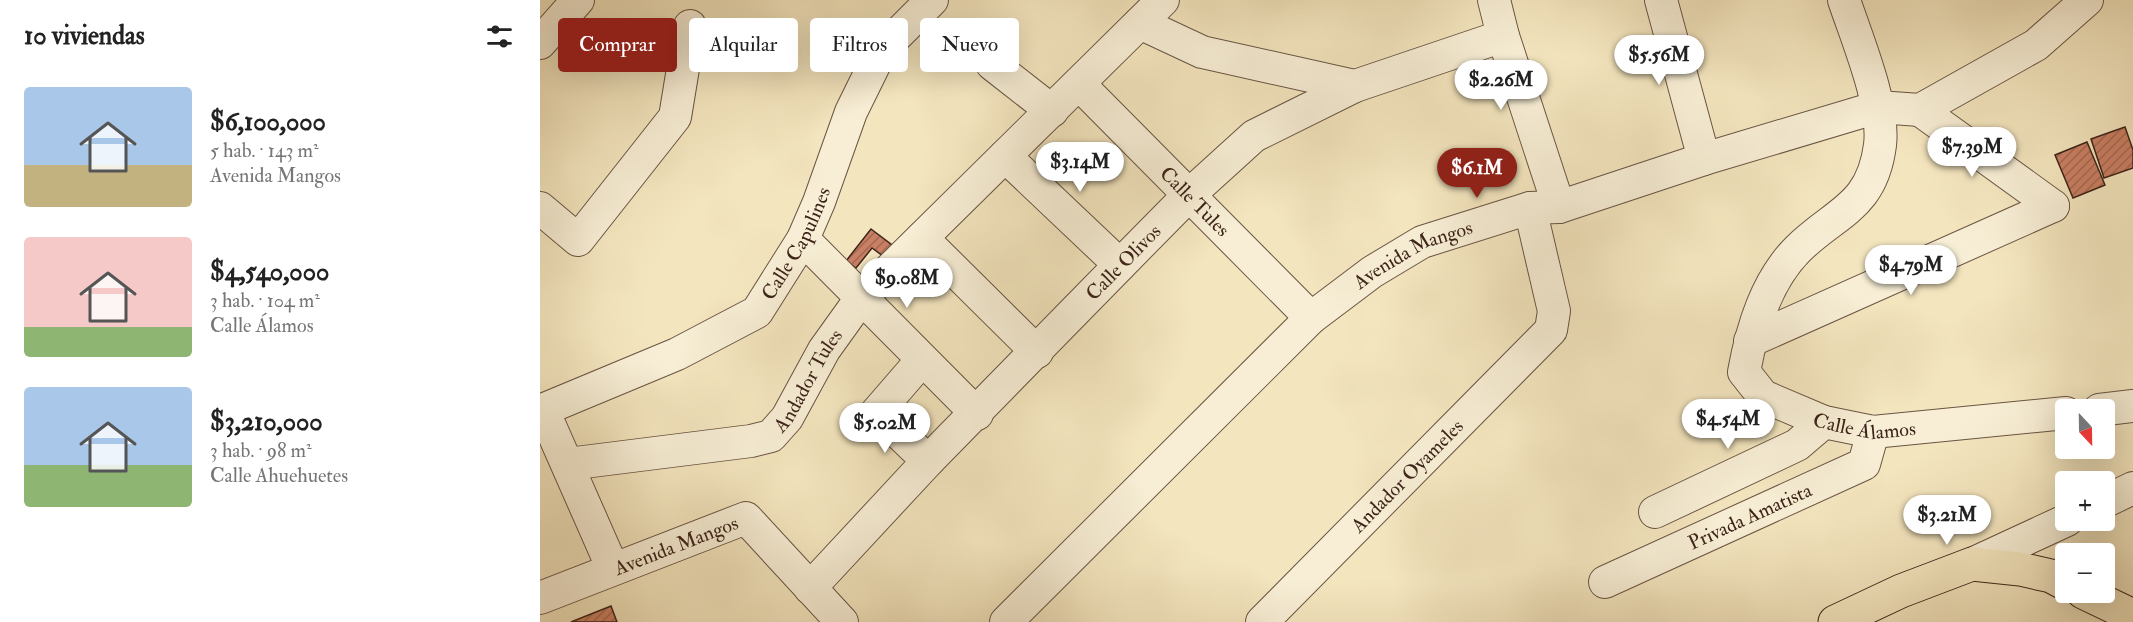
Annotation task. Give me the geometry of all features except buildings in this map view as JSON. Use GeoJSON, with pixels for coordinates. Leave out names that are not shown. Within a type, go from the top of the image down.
{"type":"FeatureCollection","features":[{"type":"Feature","properties":{"kind":"main road"},"geometry":{"type":"LineString","coordinates":[[1835,622],[1901,591],[1972,564],[2020,569],[2055,578]]}},
{"type":"Feature","properties":{"kind":"main road"},"geometry":{"type":"LineString","coordinates":[[2099,603],[2118,616]]}},
{"type":"Feature","properties":{"kind":"street"},"geometry":{"type":"LineString","coordinates":[[540,43],[578,0]]}},
{"type":"Feature","properties":{"kind":"street","name":"Calle Capulines"},"geometry":{"type":"LineString","coordinates":[[542,411],[677,354],[757,312],[803,239],[819,202],[851,112],[881,51],[932,0]]}},
{"type":"Feature","properties":{"kind":"street","name":"Andador Tules"},"geometry":{"type":"LineString","coordinates":[[568,464],[751,441],[771,436],[786,418],[824,350],[861,297],[1162,0]]}},
{"type":"Feature","properties":{"kind":"street"},"geometry":{"type":"LineString","coordinates":[[1494,0],[1544,208]]}},
{"type":"Feature","properties":{"kind":"street"},"geometry":{"type":"LineString","coordinates":[[1661,0],[1704,159]]}},
{"type":"Feature","properties":{"kind":"street","name":"Calle Álamos"},"geometry":{"type":"LineString","coordinates":[[1844,0],[1878,107],[1880,144],[1871,180],[1849,210],[1798,249],[1770,286],[1750,341],[1744,372],[1763,396],[1824,422],[1873,432],[2055,414]]}},
{"type":"Feature","properties":{"kind":"street"},"geometry":{"type":"LineString","coordinates":[[1750,341],[2053,206],[1920,110],[2036,45],[2087,0]]}},
{"type":"Feature","properties":{"kind":"street"},"geometry":{"type":"LineString","coordinates":[[1140,23],[1202,52],[1355,86]]}},
{"type":"Feature","properties":{"kind":"street"},"geometry":{"type":"LineString","coordinates":[[540,208],[579,240],[675,117],[689,32]]}},
{"type":"Feature","properties":{"kind":"street","name":"Calle Olivos"},"geometry":{"type":"LineString","coordinates":[[810,588],[928,461],[977,414],[1120,265],[1189,195],[1254,136],[1355,86],[1503,36]]}},
{"type":"Feature","properties":{"kind":"street"},"geometry":{"type":"LineString","coordinates":[[1002,72],[1052,111]]}},
{"type":"Feature","properties":{"kind":"street","name":"Calle Tules"},"geometry":{"type":"LineString","coordinates":[[1079,84],[1311,318]]}},
{"type":"Feature","properties":{"kind":"street","name":"Avenida Mangos"},"geometry":{"type":"LineString","coordinates":[[1006,622],[1311,318],[1372,272],[1422,242],[1544,208],[1878,107],[1920,110]]}},
{"type":"Feature","properties":{"kind":"street"},"geometry":{"type":"LineString","coordinates":[[1005,156],[1120,265]]}},
{"type":"Feature","properties":{"kind":"street","name":"Andador Oyameles"},"geometry":{"type":"LineString","coordinates":[[1262,622],[1551,330],[1554,310],[1544,208]]}},
{"type":"Feature","properties":{"kind":"street"},"geometry":{"type":"LineString","coordinates":[[922,238],[1037,352]]}},
{"type":"Feature","properties":{"kind":"street"},"geometry":{"type":"LineString","coordinates":[[803,239],[977,414]]}},
{"type":"Feature","properties":{"kind":"street"},"geometry":{"type":"LineString","coordinates":[[922,360],[877,412],[928,461]]}},
{"type":"Feature","properties":{"kind":"street"},"geometry":{"type":"LineString","coordinates":[[2115,408],[2133,406]]}},
{"type":"Feature","properties":{"kind":"street"},"geometry":{"type":"LineString","coordinates":[[542,411],[568,464],[613,568]]}},
{"type":"Feature","properties":{"kind":"street"},"geometry":{"type":"LineString","coordinates":[[1655,512],[1797,445],[1824,422]]}},
{"type":"Feature","properties":{"kind":"street","name":"Privada Amatista"},"geometry":{"type":"LineString","coordinates":[[1605,582],[1864,464],[1873,432]]}},
{"type":"Feature","properties":{"kind":"street"},"geometry":{"type":"LineString","coordinates":[[2115,497],[2133,488]]}},
{"type":"Feature","properties":{"kind":"street","name":"Avenida Mangos"},"geometry":{"type":"LineString","coordinates":[[540,598],[746,518],[842,622]]}},
{"type":"Feature","properties":{"kind":"street"},"geometry":{"type":"LineString","coordinates":[[1972,564],[2055,526]]}}]}
